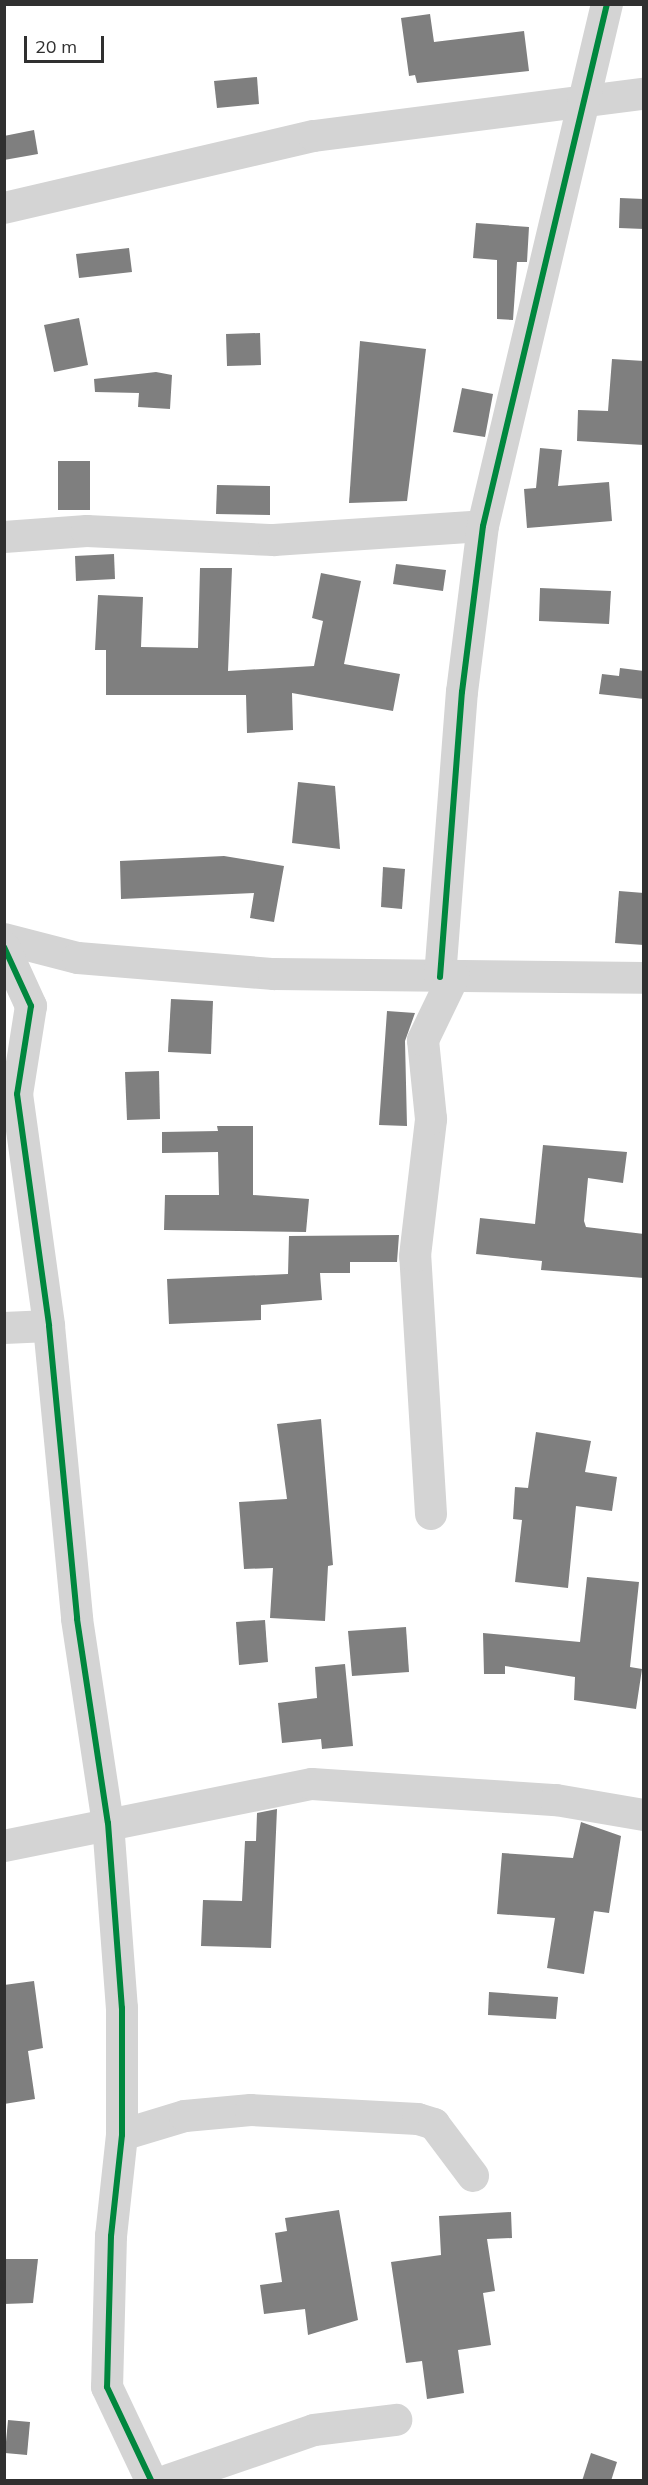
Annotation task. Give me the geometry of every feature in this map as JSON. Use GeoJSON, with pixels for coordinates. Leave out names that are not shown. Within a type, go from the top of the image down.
{"type":"FeatureCollection","features":[{"type":"Feature","properties":{"kind":"street"},"geometry":{"type":"LineString","coordinates":[[431,1514],[415,1256],[431,1119],[423,1040],[447,976],[462,692],[483,526],[607,4]]}},
{"type":"Feature","properties":{"kind":"street"},"geometry":{"type":"LineString","coordinates":[[4,208],[314,136],[644,94]]}},
{"type":"Feature","properties":{"kind":"street"},"geometry":{"type":"LineString","coordinates":[[4,537],[87,531],[274,540],[483,526]]}},
{"type":"Feature","properties":{"kind":"street"},"geometry":{"type":"LineString","coordinates":[[4,939],[89,959],[274,974],[644,978]]}},
{"type":"Feature","properties":{"kind":"street"},"geometry":{"type":"LineString","coordinates":[[4,947],[18,1006],[17,1094],[49,1326],[77,1620],[108,1823],[122,2008],[122,2135],[111,2236],[107,2387],[151,2481]]}},
{"type":"Feature","properties":{"kind":"street"},"geometry":{"type":"LineString","coordinates":[[4,1328],[49,1326]]}},
{"type":"Feature","properties":{"kind":"street"},"geometry":{"type":"LineString","coordinates":[[4,1846],[108,1823],[312,1784],[556,1800],[644,1815]]}},
{"type":"Feature","properties":{"kind":"street"},"geometry":{"type":"LineString","coordinates":[[122,2135],[185,2116],[251,2110],[418,2119],[434,2124],[473,2176]]}},
{"type":"Feature","properties":{"kind":"street"},"geometry":{"type":"LineString","coordinates":[[170,2481],[314,2430],[396,2420]]}},
{"type":"Feature","properties":{"kind":"building"},"geometry":{"type":"Polygon","coordinates":[[[430,14],[434,42],[524,31],[529,71],[417,83],[415,75],[409,76],[401,18],[430,14]]]}},
{"type":"Feature","properties":{"kind":"building"},"geometry":{"type":"Polygon","coordinates":[[[257,77],[259,104],[217,108],[214,81],[257,77]]]}},
{"type":"Feature","properties":{"kind":"building"},"geometry":{"type":"Polygon","coordinates":[[[34,130],[38,154],[4,160],[4,136],[34,130]]]}},
{"type":"Feature","properties":{"kind":"building"},"geometry":{"type":"Polygon","coordinates":[[[620,198],[644,199],[644,229],[619,228],[620,198]]]}},
{"type":"Feature","properties":{"kind":"building"},"geometry":{"type":"Polygon","coordinates":[[[476,223],[529,227],[527,262],[517,262],[513,320],[497,319],[497,260],[473,258],[476,223]]]}},
{"type":"Feature","properties":{"kind":"building"},"geometry":{"type":"Polygon","coordinates":[[[129,248],[132,272],[79,278],[76,254],[129,248]]]}},
{"type":"Feature","properties":{"kind":"building"},"geometry":{"type":"Polygon","coordinates":[[[79,318],[88,365],[54,372],[44,325],[79,318]]]}},
{"type":"Feature","properties":{"kind":"building"},"geometry":{"type":"Polygon","coordinates":[[[260,333],[261,365],[227,366],[226,334],[260,333]]]}},
{"type":"Feature","properties":{"kind":"building"},"geometry":{"type":"Polygon","coordinates":[[[360,341],[426,349],[407,501],[349,503],[360,341]]]}},
{"type":"Feature","properties":{"kind":"building"},"geometry":{"type":"Polygon","coordinates":[[[612,359],[644,361],[644,445],[577,441],[578,410],[608,411],[612,359]]]}},
{"type":"Feature","properties":{"kind":"building"},"geometry":{"type":"Polygon","coordinates":[[[156,372],[172,375],[170,409],[138,407],[139,393],[95,392],[94,379],[156,372]]]}},
{"type":"Feature","properties":{"kind":"building"},"geometry":{"type":"Polygon","coordinates":[[[462,388],[493,394],[485,437],[453,432],[462,388]]]}},
{"type":"Feature","properties":{"kind":"building"},"geometry":{"type":"Polygon","coordinates":[[[540,448],[562,450],[558,486],[609,482],[612,521],[527,528],[524,489],[536,488],[540,448]]]}},
{"type":"Feature","properties":{"kind":"building"},"geometry":{"type":"Polygon","coordinates":[[[58,461],[90,461],[90,510],[58,510],[58,461]]]}},
{"type":"Feature","properties":{"kind":"building"},"geometry":{"type":"Polygon","coordinates":[[[217,485],[270,486],[270,515],[216,514],[217,485]]]}},
{"type":"Feature","properties":{"kind":"building"},"geometry":{"type":"Polygon","coordinates":[[[114,554],[115,579],[76,581],[75,556],[114,554]]]}},
{"type":"Feature","properties":{"kind":"building"},"geometry":{"type":"Polygon","coordinates":[[[396,564],[446,570],[443,591],[393,584],[396,564]]]}},
{"type":"Feature","properties":{"kind":"building"},"geometry":{"type":"Polygon","coordinates":[[[200,568],[232,568],[228,671],[314,666],[323,621],[312,618],[321,573],[361,581],[344,664],[400,674],[393,711],[292,693],[293,730],[247,733],[246,695],[106,695],[106,650],[95,650],[98,595],[143,597],[141,647],[198,648],[200,568]]]}},
{"type":"Feature","properties":{"kind":"building"},"geometry":{"type":"Polygon","coordinates":[[[540,588],[611,591],[609,624],[539,621],[540,588]]]}},
{"type":"Feature","properties":{"kind":"building"},"geometry":{"type":"Polygon","coordinates":[[[620,668],[644,671],[644,699],[599,694],[602,674],[619,676],[620,668]]]}},
{"type":"Feature","properties":{"kind":"building"},"geometry":{"type":"Polygon","coordinates":[[[298,782],[335,786],[340,849],[292,843],[298,782]]]}},
{"type":"Feature","properties":{"kind":"building"},"geometry":{"type":"Polygon","coordinates":[[[224,856],[284,866],[274,922],[250,918],[254,893],[121,899],[120,861],[224,856]]]}},
{"type":"Feature","properties":{"kind":"building"},"geometry":{"type":"Polygon","coordinates":[[[383,867],[405,869],[402,909],[381,907],[383,867]]]}},
{"type":"Feature","properties":{"kind":"building"},"geometry":{"type":"Polygon","coordinates":[[[619,891],[644,893],[644,945],[615,943],[619,891]]]}},
{"type":"Feature","properties":{"kind":"building"},"geometry":{"type":"Polygon","coordinates":[[[171,999],[213,1001],[211,1054],[168,1052],[171,999]]]}},
{"type":"Feature","properties":{"kind":"building"},"geometry":{"type":"Polygon","coordinates":[[[387,1011],[415,1013],[405,1041],[407,1126],[379,1125],[387,1011]]]}},
{"type":"Feature","properties":{"kind":"building"},"geometry":{"type":"Polygon","coordinates":[[[159,1071],[160,1119],[127,1120],[125,1072],[159,1071]]]}},
{"type":"Feature","properties":{"kind":"building"},"geometry":{"type":"Polygon","coordinates":[[[217,1126],[253,1126],[253,1195],[309,1199],[306,1232],[164,1230],[165,1195],[219,1195],[218,1152],[162,1153],[162,1132],[218,1131],[217,1126]]]}},
{"type":"Feature","properties":{"kind":"building"},"geometry":{"type":"Polygon","coordinates":[[[543,1145],[627,1152],[623,1183],[588,1178],[584,1221],[586,1227],[644,1234],[644,1278],[541,1270],[542,1261],[476,1254],[480,1218],[535,1224],[543,1145]]]}},
{"type":"Feature","properties":{"kind":"building"},"geometry":{"type":"Polygon","coordinates":[[[399,1235],[397,1262],[350,1262],[350,1273],[320,1273],[322,1300],[261,1305],[261,1320],[169,1324],[167,1279],[288,1274],[289,1236],[399,1235]]]}},
{"type":"Feature","properties":{"kind":"building"},"geometry":{"type":"Polygon","coordinates":[[[321,1419],[333,1565],[328,1566],[325,1621],[270,1618],[273,1568],[244,1569],[239,1502],[287,1499],[277,1424],[321,1419]]]}},
{"type":"Feature","properties":{"kind":"building"},"geometry":{"type":"Polygon","coordinates":[[[536,1432],[591,1441],[585,1472],[617,1477],[612,1511],[576,1506],[568,1588],[515,1582],[522,1520],[513,1519],[515,1487],[528,1488],[536,1432]]]}},
{"type":"Feature","properties":{"kind":"building"},"geometry":{"type":"Polygon","coordinates":[[[587,1577],[639,1582],[630,1667],[642,1669],[636,1709],[574,1700],[575,1677],[505,1666],[505,1674],[484,1674],[483,1633],[580,1642],[587,1577]]]}},
{"type":"Feature","properties":{"kind":"building"},"geometry":{"type":"Polygon","coordinates":[[[265,1620],[268,1662],[239,1665],[236,1622],[265,1620]]]}},
{"type":"Feature","properties":{"kind":"building"},"geometry":{"type":"Polygon","coordinates":[[[406,1627],[409,1672],[352,1676],[348,1631],[406,1627]]]}},
{"type":"Feature","properties":{"kind":"building"},"geometry":{"type":"Polygon","coordinates":[[[345,1664],[353,1746],[322,1749],[321,1739],[282,1743],[278,1703],[317,1698],[315,1667],[345,1664]]]}},
{"type":"Feature","properties":{"kind":"building"},"geometry":{"type":"Polygon","coordinates":[[[277,1809],[271,1948],[201,1946],[203,1900],[242,1901],[245,1841],[256,1841],[257,1813],[277,1809]]]}},
{"type":"Feature","properties":{"kind":"building"},"geometry":{"type":"Polygon","coordinates":[[[581,1822],[621,1836],[609,1913],[594,1911],[584,1974],[547,1968],[555,1918],[497,1914],[502,1853],[573,1858],[581,1822]]]}},
{"type":"Feature","properties":{"kind":"building"},"geometry":{"type":"Polygon","coordinates":[[[34,1981],[43,2048],[28,2051],[35,2099],[4,2104],[4,1985],[34,1981]]]}},
{"type":"Feature","properties":{"kind":"building"},"geometry":{"type":"Polygon","coordinates":[[[489,1992],[558,1997],[556,2019],[488,2015],[489,1992]]]}},
{"type":"Feature","properties":{"kind":"building"},"geometry":{"type":"Polygon","coordinates":[[[339,2210],[358,2320],[308,2335],[305,2309],[264,2314],[260,2285],[282,2282],[275,2233],[287,2231],[285,2218],[339,2210]]]}},
{"type":"Feature","properties":{"kind":"building"},"geometry":{"type":"Polygon","coordinates":[[[511,2212],[512,2238],[487,2239],[495,2291],[483,2293],[491,2345],[458,2350],[464,2393],[427,2399],[422,2361],[406,2363],[391,2262],[441,2255],[439,2216],[511,2212]]]}},
{"type":"Feature","properties":{"kind":"building"},"geometry":{"type":"Polygon","coordinates":[[[4,2259],[38,2259],[33,2303],[4,2304],[4,2259]]]}},
{"type":"Feature","properties":{"kind":"building"},"geometry":{"type":"Polygon","coordinates":[[[8,2420],[30,2422],[27,2455],[5,2453],[8,2420]]]}},
{"type":"Feature","properties":{"kind":"building"},"geometry":{"type":"Polygon","coordinates":[[[591,2453],[617,2462],[611,2481],[582,2481],[591,2453]]]}},
{"type":"Feature","properties":{"kind":"cycle path"},"geometry":{"type":"LineString","coordinates":[[440,977],[462,692],[483,526],[607,4]]}},
{"type":"Feature","properties":{"kind":"cycle path"},"geometry":{"type":"LineString","coordinates":[[4,947],[31,1006],[17,1094],[49,1326],[77,1619],[108,1823],[122,2008],[122,2135],[111,2236],[107,2387],[151,2480]]}}]}
